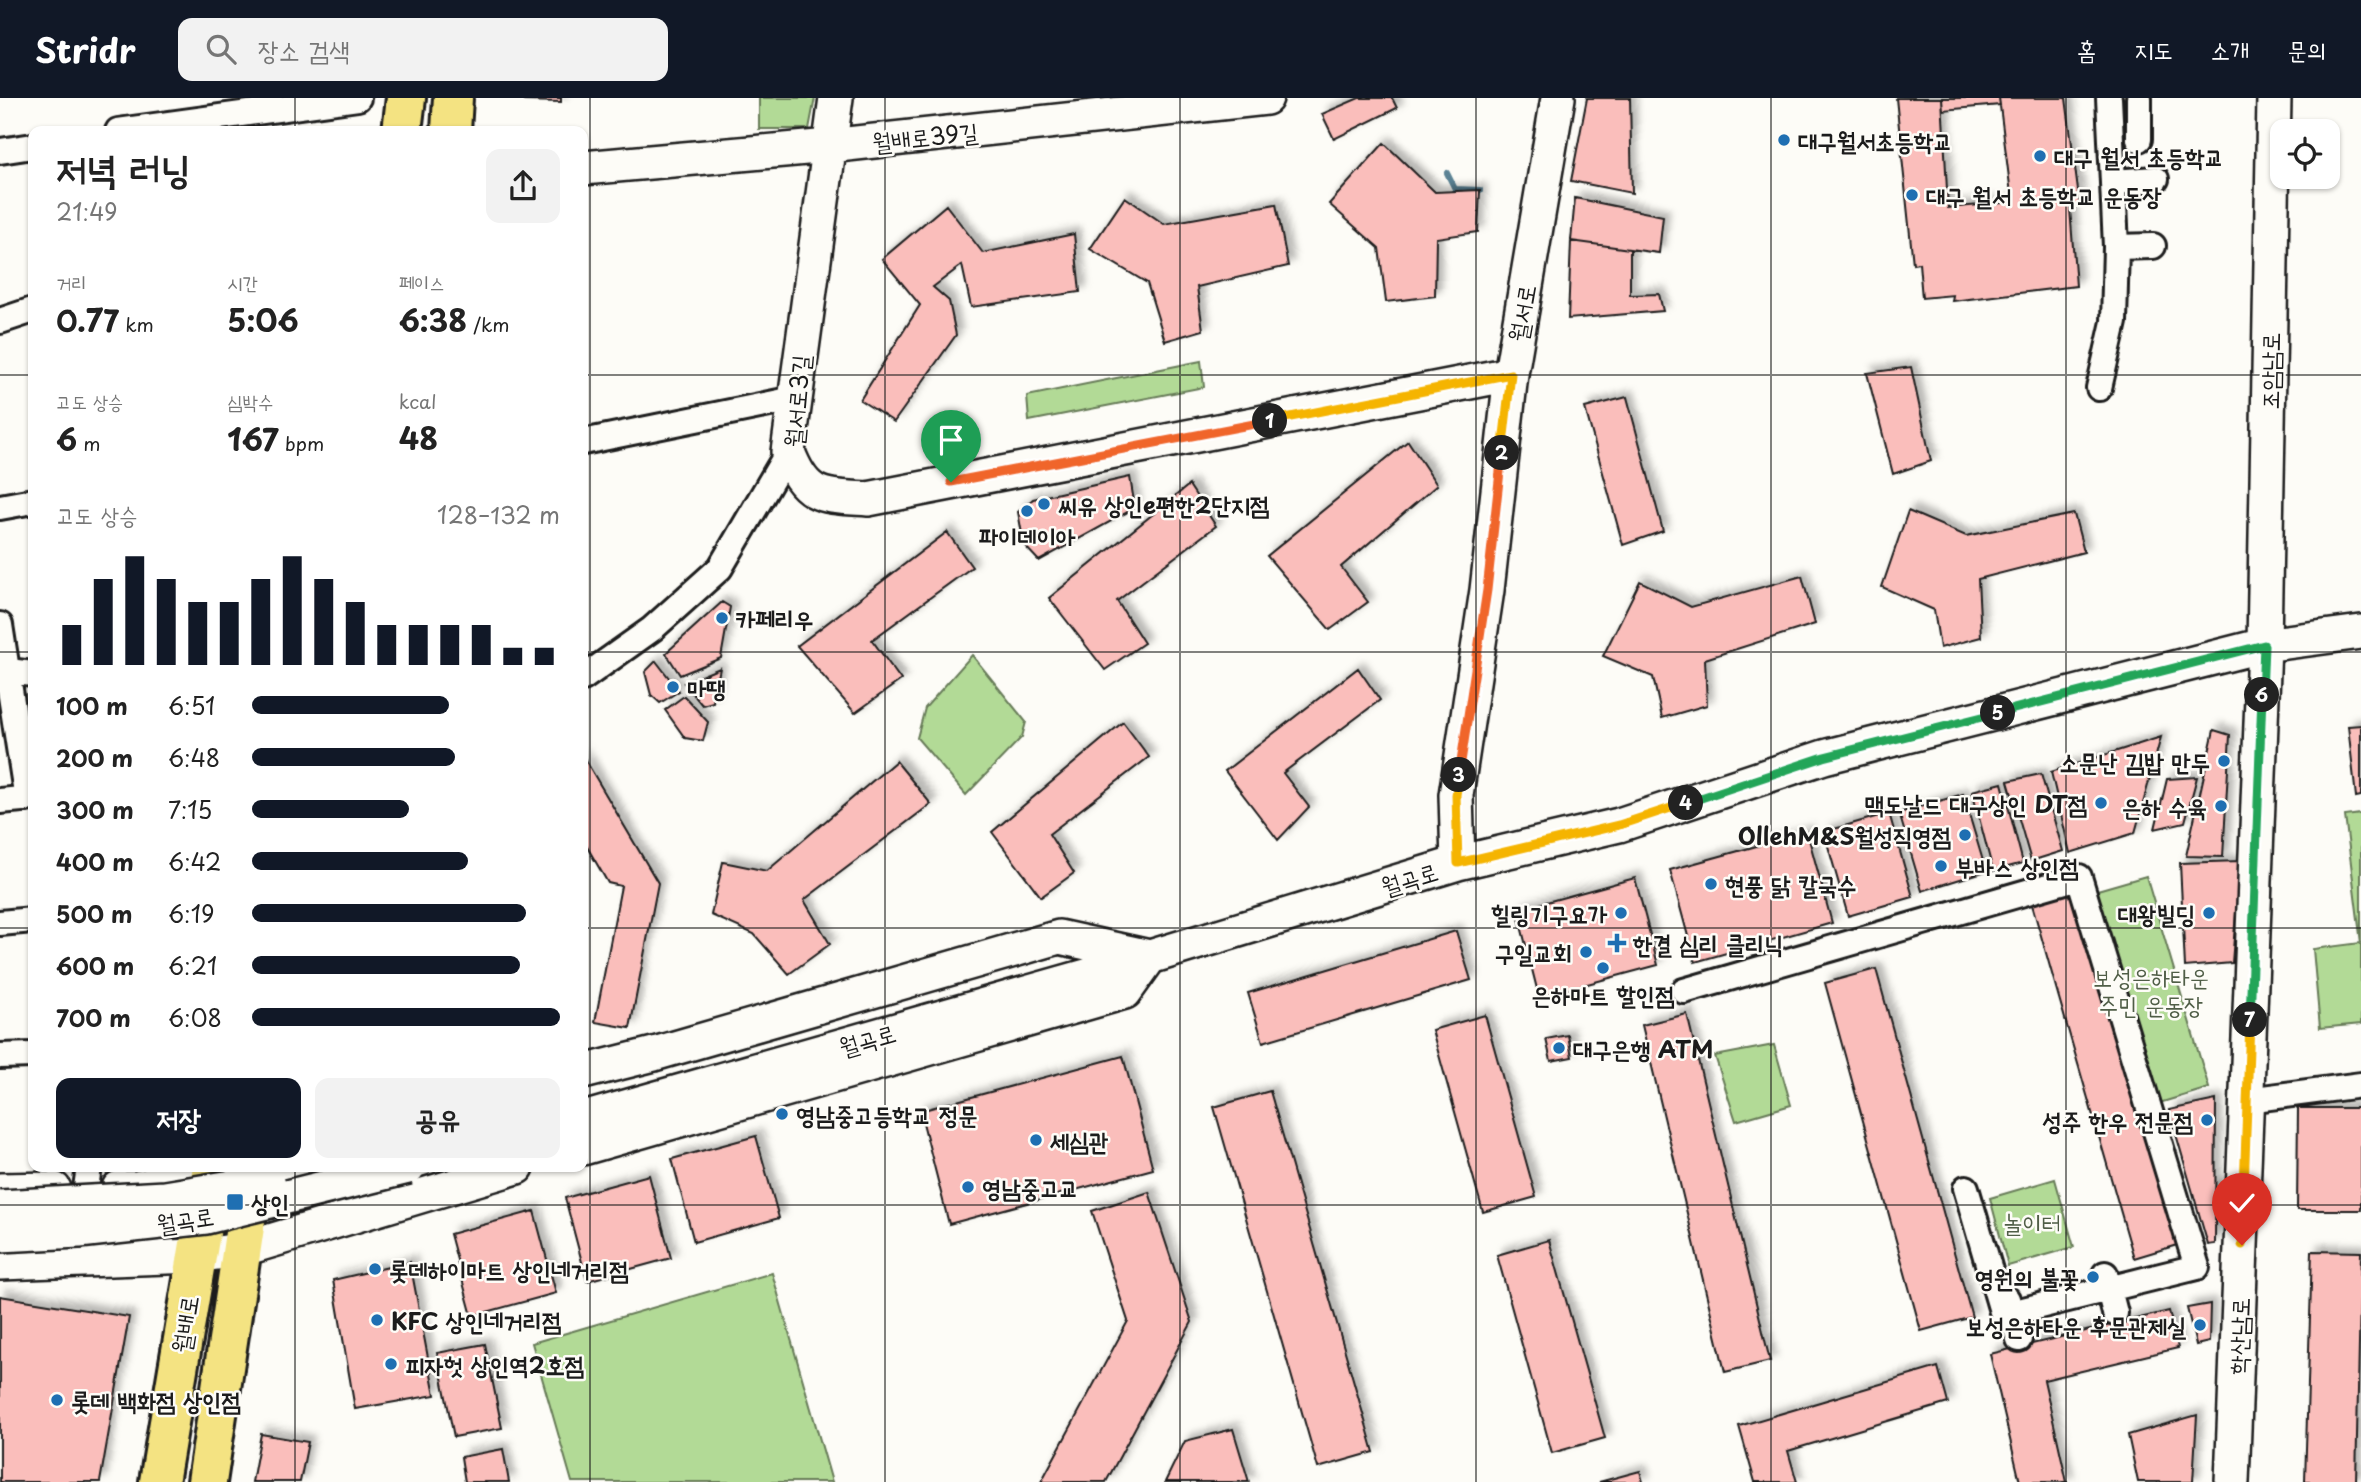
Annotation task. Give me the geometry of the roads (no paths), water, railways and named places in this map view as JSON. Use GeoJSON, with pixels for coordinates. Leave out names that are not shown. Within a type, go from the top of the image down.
{"type":"FeatureCollection","features":[{"type":"Feature","properties":{"kind":"main road"},"geometry":{"type":"LineString","coordinates":[[403,126],[406,98]]}},
{"type":"Feature","properties":{"kind":"main road"},"geometry":{"type":"LineString","coordinates":[[451,126],[453,98]]}},
{"type":"Feature","properties":{"kind":"main road","name":"월서로3길"},"geometry":{"type":"LineString","coordinates":[[836,98],[788,452],[798,478],[823,496],[868,499],[1511,374]]}},
{"type":"Feature","properties":{"kind":"main road","name":"월배로39길"},"geometry":{"type":"LineString","coordinates":[[588,168],[829,146],[1266,98]]}},
{"type":"Feature","properties":{"kind":"main road","name":"월서로"},"geometry":{"type":"LineString","coordinates":[[1458,863],[1456,795],[1487,590],[1511,374],[1558,98]]}},
{"type":"Feature","properties":{"kind":"main road","name":"조암남로"},"geometry":{"type":"LineString","coordinates":[[2264,645],[2274,98]]}},
{"type":"Feature","properties":{"kind":"main road","name":"월곡로"},"geometry":{"type":"LineString","coordinates":[[588,1117],[741,1062],[1069,958],[1150,957],[1458,863],[1619,825],[1824,757],[2264,645],[2361,632]]}},
{"type":"Feature","properties":{"kind":"main road","name":"학산남로"},"geometry":{"type":"LineString","coordinates":[[2232,1482],[2264,645]]}},
{"type":"Feature","properties":{"kind":"main road"},"geometry":{"type":"LineString","coordinates":[[588,1071],[1059,937],[1150,957],[1125,992],[588,1146]]}},
{"type":"Feature","properties":{"kind":"main road","name":"월곡로"},"geometry":{"type":"LineString","coordinates":[[588,1091],[741,1062]]}},
{"type":"Feature","properties":{"kind":"main road"},"geometry":{"type":"LineString","coordinates":[[0,1190],[88,1178],[136,1188],[201,1172]]}},
{"type":"Feature","properties":{"kind":"main road","name":"월배로"},"geometry":{"type":"LineString","coordinates":[[159,1482],[195,1256],[216,1172]]}},
{"type":"Feature","properties":{"kind":"main road","name":"월배로"},"geometry":{"type":"LineString","coordinates":[[208,1482],[240,1250],[254,1172]]}},
{"type":"Feature","properties":{"kind":"main road","name":"월곡로"},"geometry":{"type":"LineString","coordinates":[[0,1207],[165,1198],[263,1183],[301,1172]]}},
{"type":"Feature","properties":{"kind":"main road","name":"월곡로"},"geometry":{"type":"LineString","coordinates":[[0,1235],[79,1231],[205,1217],[388,1172]]}},
{"type":"Feature","properties":{"kind":"main road"},"geometry":{"type":"LineString","coordinates":[[0,1263],[195,1256],[240,1250],[500,1172]]}},
{"type":"Feature","properties":{"kind":"street"},"geometry":{"type":"LineString","coordinates":[[188,125],[358,98]]}},
{"type":"Feature","properties":{"kind":"street"},"geometry":{"type":"LineString","coordinates":[[2099,388],[2114,322],[2116,247],[2109,98]]}},
{"type":"Feature","properties":{"kind":"street"},"geometry":{"type":"LineString","coordinates":[[2138,139],[2139,98]]}},
{"type":"Feature","properties":{"kind":"street"},"geometry":{"type":"LineString","coordinates":[[0,151],[28,147]]}},
{"type":"Feature","properties":{"kind":"street"},"geometry":{"type":"LineString","coordinates":[[2113,182],[2156,179]]}},
{"type":"Feature","properties":{"kind":"street"},"geometry":{"type":"LineString","coordinates":[[2116,247],[2153,246]]}},
{"type":"Feature","properties":{"kind":"street"},"geometry":{"type":"LineString","coordinates":[[0,321],[28,312]]}},
{"type":"Feature","properties":{"kind":"street"},"geometry":{"type":"LineString","coordinates":[[588,441],[794,399]]}},
{"type":"Feature","properties":{"kind":"street"},"geometry":{"type":"LineString","coordinates":[[588,674],[652,629],[720,568],[788,452]]}},
{"type":"Feature","properties":{"kind":"street"},"geometry":{"type":"LineString","coordinates":[[0,508],[28,502]]}},
{"type":"Feature","properties":{"kind":"street"},"geometry":{"type":"LineString","coordinates":[[0,625],[4,670],[28,788]]}},
{"type":"Feature","properties":{"kind":"street"},"geometry":{"type":"LineString","coordinates":[[4,670],[28,673]]}},
{"type":"Feature","properties":{"kind":"street"},"geometry":{"type":"LineString","coordinates":[[0,801],[28,798]]}},
{"type":"Feature","properties":{"kind":"street"},"geometry":{"type":"LineString","coordinates":[[1684,991],[2079,877],[2196,1267],[2003,1315],[1966,1188]]}},
{"type":"Feature","properties":{"kind":"street"},"geometry":{"type":"LineString","coordinates":[[0,923],[28,920]]}},
{"type":"Feature","properties":{"kind":"street"},"geometry":{"type":"LineString","coordinates":[[0,1056],[28,1055]]}},
{"type":"Feature","properties":{"kind":"street"},"geometry":{"type":"LineString","coordinates":[[2247,1100],[2361,1086]]}},
{"type":"Feature","properties":{"kind":"street"},"geometry":{"type":"LineString","coordinates":[[2105,1273],[2115,1313]]}},
{"type":"Feature","properties":{"kind":"street"},"geometry":{"type":"LineString","coordinates":[[2001,1276],[2019,1339]]}},
{"type":"Feature","properties":{"kind":"waterway"},"geometry":{"type":"LineString","coordinates":[[1447,173],[1455,189],[1480,190]]}},
{"type":"Feature","properties":{"kind":"place","name":"대구월서초등학교"},"geometry":{"type":"Point","coordinates":[1784,140]}},
{"type":"Feature","properties":{"kind":"place","name":"대구 월서 초등학교"},"geometry":{"type":"Point","coordinates":[2040,156]}},
{"type":"Feature","properties":{"kind":"place","name":"대구 월서 초등학교 운동장"},"geometry":{"type":"Point","coordinates":[1912,195]}},
{"type":"Feature","properties":{"kind":"place","name":"씨유 상인e편한2단지점"},"geometry":{"type":"Point","coordinates":[1044,504]}},
{"type":"Feature","properties":{"kind":"place","name":"파이데이아"},"geometry":{"type":"Point","coordinates":[1027,511]}},
{"type":"Feature","properties":{"kind":"place","name":"카페리우"},"geometry":{"type":"Point","coordinates":[722,618]}},
{"type":"Feature","properties":{"kind":"place","name":"마땡"},"geometry":{"type":"Point","coordinates":[673,687]}},
{"type":"Feature","properties":{"kind":"place","name":"소문난 김밥 만두"},"geometry":{"type":"Point","coordinates":[2224,761]}},
{"type":"Feature","properties":{"kind":"place","name":"맥도날드 대구상인 DT점"},"geometry":{"type":"Point","coordinates":[2101,803]}},
{"type":"Feature","properties":{"kind":"place","name":"은하 수육"},"geometry":{"type":"Point","coordinates":[2221,806]}},
{"type":"Feature","properties":{"kind":"place","name":"OllehM&S월성직영점"},"geometry":{"type":"Point","coordinates":[1965,835]}},
{"type":"Feature","properties":{"kind":"place","name":"부바스 상인점"},"geometry":{"type":"Point","coordinates":[1941,866]}},
{"type":"Feature","properties":{"kind":"place","name":"현풍 닭 칼국수"},"geometry":{"type":"Point","coordinates":[1711,884]}},
{"type":"Feature","properties":{"kind":"place","name":"힐링기구요가"},"geometry":{"type":"Point","coordinates":[1621,913]}},
{"type":"Feature","properties":{"kind":"place","name":"대왕빌딩"},"geometry":{"type":"Point","coordinates":[2209,913]}},
{"type":"Feature","properties":{"kind":"place","name":"한결 심리 클리닉"},"geometry":{"type":"Point","coordinates":[1617,943]}},
{"type":"Feature","properties":{"kind":"place","name":"구일교회"},"geometry":{"type":"Point","coordinates":[1586,952]}},
{"type":"Feature","properties":{"kind":"place","name":"은하마트 할인점"},"geometry":{"type":"Point","coordinates":[1603,968]}},
{"type":"Feature","properties":{"kind":"place","name":"대구은행 ATM"},"geometry":{"type":"Point","coordinates":[1559,1048]}},
{"type":"Feature","properties":{"kind":"place","name":"영남중고등학교 정문"},"geometry":{"type":"Point","coordinates":[782,1114]}},
{"type":"Feature","properties":{"kind":"place","name":"성주 한우 전문점"},"geometry":{"type":"Point","coordinates":[2207,1120]}},
{"type":"Feature","properties":{"kind":"place","name":"세심관"},"geometry":{"type":"Point","coordinates":[1036,1140]}},
{"type":"Feature","properties":{"kind":"place","name":"영남중고교"},"geometry":{"type":"Point","coordinates":[968,1187]}},
{"type":"Feature","properties":{"kind":"place","name":"상인"},"geometry":{"type":"Point","coordinates":[235,1202]}},
{"type":"Feature","properties":{"kind":"place","name":"롯데하이마트 상인네거리점"},"geometry":{"type":"Point","coordinates":[375,1269]}},
{"type":"Feature","properties":{"kind":"place","name":"영원의 불꽃"},"geometry":{"type":"Point","coordinates":[2093,1277]}},
{"type":"Feature","properties":{"kind":"place","name":"KFC 상인네거리점"},"geometry":{"type":"Point","coordinates":[377,1320]}},
{"type":"Feature","properties":{"kind":"place","name":"보성은하타운 후문관제실"},"geometry":{"type":"Point","coordinates":[2200,1325]}},
{"type":"Feature","properties":{"kind":"place","name":"피자헛 상인역2호점"},"geometry":{"type":"Point","coordinates":[391,1364]}},
{"type":"Feature","properties":{"kind":"place","name":"롯데 백화점 상인점"},"geometry":{"type":"Point","coordinates":[57,1400]}},
{"type":"Feature","properties":{"kind":"park label","name":"보성은하타운 주민 운동장"},"geometry":{"type":"Point","coordinates":[2151,990]}},
{"type":"Feature","properties":{"kind":"park label","name":"놀이터"},"geometry":{"type":"Point","coordinates":[2032,1222]}}]}
